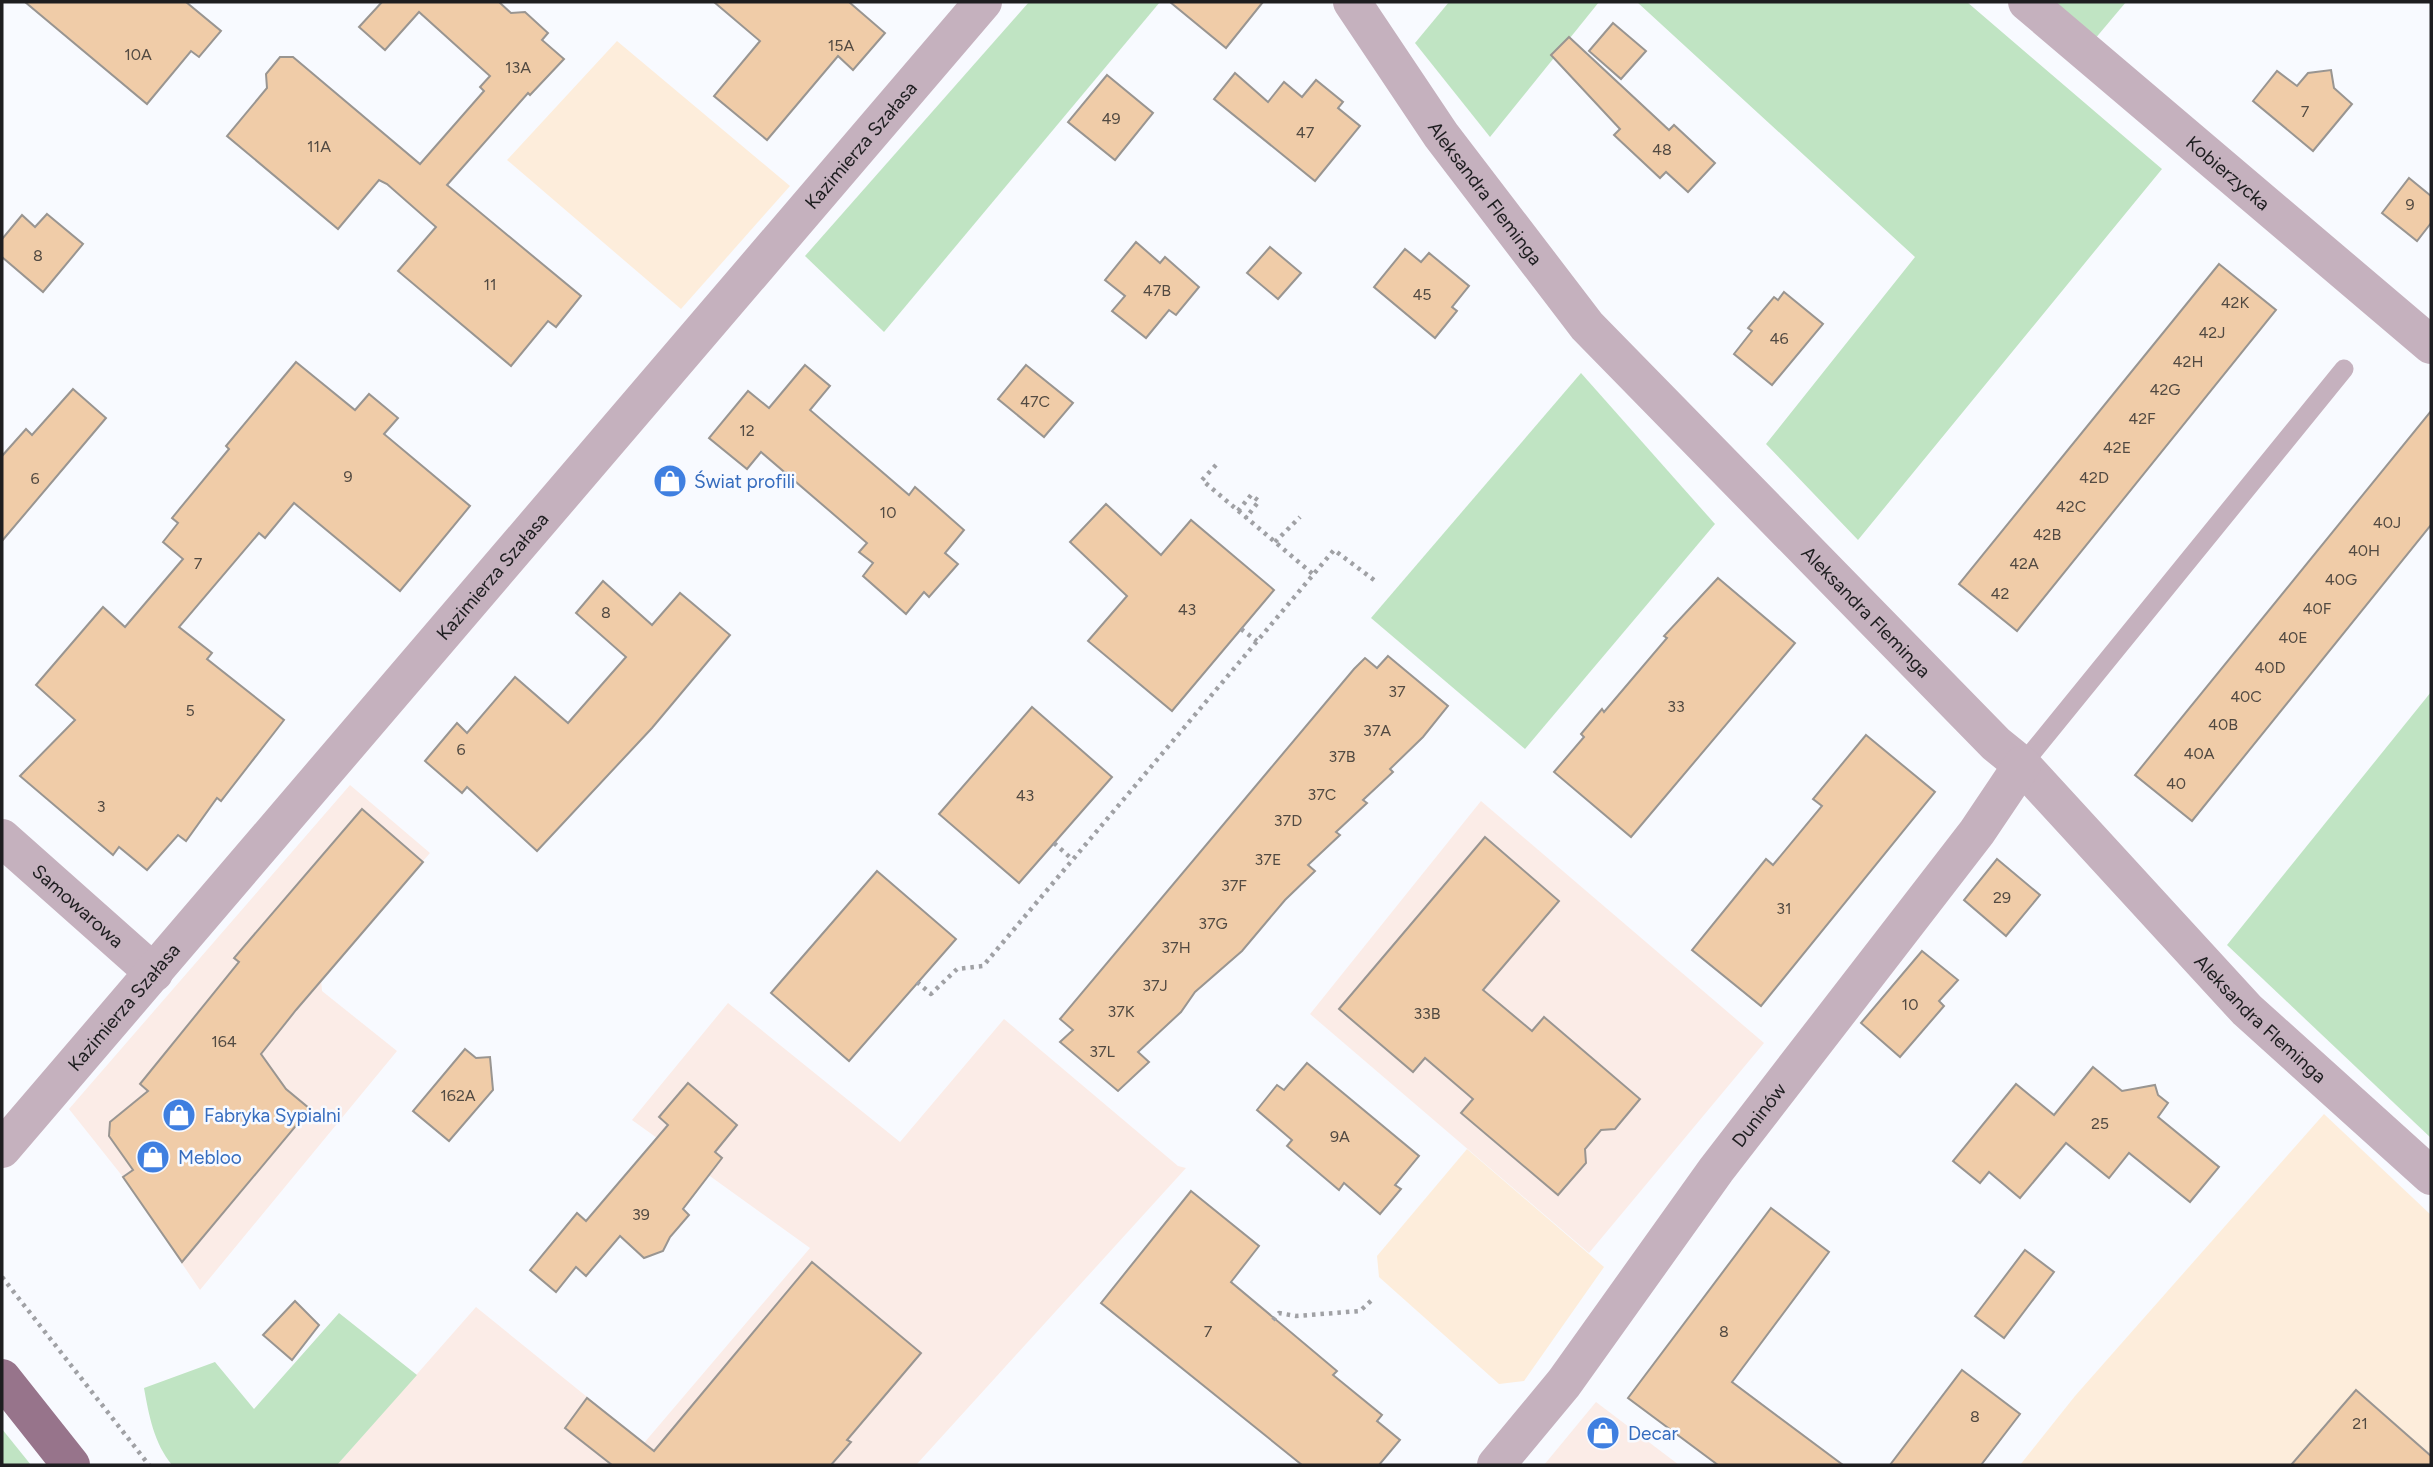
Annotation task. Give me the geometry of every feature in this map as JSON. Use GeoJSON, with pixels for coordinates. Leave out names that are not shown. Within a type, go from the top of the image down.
{"type":"FeatureCollection","features":[{"type":"Feature","properties":{"kind":"main road"},"geometry":{"type":"LineString","coordinates":[[2,1378],[71,1465]]}},
{"type":"Feature","properties":{"kind":"street","name":"Kazimierza Szałasa"},"geometry":{"type":"LineString","coordinates":[[2,1149],[983,2]]}},
{"type":"Feature","properties":{"kind":"street","name":"Aleksandra Fleminga"},"geometry":{"type":"LineString","coordinates":[[1352,2],[1441,135],[1587,326],[1996,744],[2022,765],[2248,1010],[2431,1176]]}},
{"type":"Feature","properties":{"kind":"street","name":"Kobierzycka"},"geometry":{"type":"LineString","coordinates":[[2027,2],[2431,345]]}},
{"type":"Feature","properties":{"kind":"street","name":"Duninów"},"geometry":{"type":"LineString","coordinates":[[1496,1465],[1564,1382],[1716,1170],[1977,832],[2022,765]]}},
{"type":"Feature","properties":{"kind":"street","name":"Samowarowa"},"geometry":{"type":"LineString","coordinates":[[2,838],[154,973]]}},
{"type":"Feature","properties":{"kind":"lane"},"geometry":{"type":"LineString","coordinates":[[2022,765],[2344,369]]}},
{"type":"Feature","properties":{"kind":"path"},"geometry":{"type":"LineString","coordinates":[[1216,465],[1202,480],[1314,575]]}},
{"type":"Feature","properties":{"kind":"path"},"geometry":{"type":"LineString","coordinates":[[1238,510],[1251,495],[1259,501],[1246,517]]}},
{"type":"Feature","properties":{"kind":"path"},"geometry":{"type":"LineString","coordinates":[[1275,542],[1300,517]]}},
{"type":"Feature","properties":{"kind":"path"},"geometry":{"type":"LineString","coordinates":[[917,982],[931,994],[957,969],[983,966],[1334,550],[1374,580]]}},
{"type":"Feature","properties":{"kind":"path"},"geometry":{"type":"LineString","coordinates":[[1241,629],[1257,641]]}},
{"type":"Feature","properties":{"kind":"path"},"geometry":{"type":"LineString","coordinates":[[1054,843],[1073,860]]}},
{"type":"Feature","properties":{"kind":"path"},"geometry":{"type":"LineString","coordinates":[[2,1277],[149,1465]]}},
{"type":"Feature","properties":{"kind":"path"},"geometry":{"type":"LineString","coordinates":[[1273,1320],[1279,1313],[1296,1316],[1360,1311],[1374,1298]]}},
{"type":"Feature","properties":{"kind":"shaded area"},"geometry":{"type":"Polygon","coordinates":[[[617,41],[790,186],[681,309],[507,160],[617,41]]]}},
{"type":"Feature","properties":{"kind":"shaded area"},"geometry":{"type":"Polygon","coordinates":[[[350,785],[430,853],[321,979],[322,991],[397,1051],[200,1290],[123,1177],[69,1109],[350,785]]]}},
{"type":"Feature","properties":{"kind":"shaded area"},"geometry":{"type":"Polygon","coordinates":[[[1481,801],[1764,1043],[1589,1253],[1310,1014],[1481,801]]]}},
{"type":"Feature","properties":{"kind":"shaded area"},"geometry":{"type":"Polygon","coordinates":[[[728,1003],[900,1142],[1004,1019],[1178,1166],[1186,1168],[916,1465],[337,1465],[476,1307],[644,1443],[810,1248],[632,1120],[728,1003]]]}},
{"type":"Feature","properties":{"kind":"shaded area"},"geometry":{"type":"Polygon","coordinates":[[[2324,1114],[2431,1215],[2431,1465],[2020,1465],[2075,1396],[2324,1114]]]}},
{"type":"Feature","properties":{"kind":"shaded area"},"geometry":{"type":"Polygon","coordinates":[[[1467,1149],[1604,1267],[1524,1381],[1499,1384],[1379,1277],[1377,1256],[1467,1149]]]}},
{"type":"Feature","properties":{"kind":"shaded area","name":"Decar"},"geometry":{"type":"Polygon","coordinates":[[[1596,1402],[1679,1465],[1544,1465],[1596,1402]]]}},
{"type":"Feature","properties":{"kind":"green space"},"geometry":{"type":"Polygon","coordinates":[[[1029,2],[1160,2],[884,332],[805,256],[1029,2]]]}},
{"type":"Feature","properties":{"kind":"green space"},"geometry":{"type":"Polygon","coordinates":[[[1449,2],[1599,2],[1490,137],[1415,43],[1449,2]]]}},
{"type":"Feature","properties":{"kind":"green space"},"geometry":{"type":"Polygon","coordinates":[[[1637,2],[1967,2],[2162,169],[1858,540],[1766,444],[1915,257],[1637,2]]]}},
{"type":"Feature","properties":{"kind":"green space"},"geometry":{"type":"Polygon","coordinates":[[[2049,2],[2126,2],[2094,40],[2049,2]]]}},
{"type":"Feature","properties":{"kind":"green space"},"geometry":{"type":"Polygon","coordinates":[[[1581,373],[1715,524],[1525,749],[1371,618],[1581,373]]]}},
{"type":"Feature","properties":{"kind":"green space"},"geometry":{"type":"Polygon","coordinates":[[[2431,692],[2431,1138],[2227,945],[2431,692]]]}},
{"type":"Feature","properties":{"kind":"green space"},"geometry":{"type":"Polygon","coordinates":[[[339,1313],[417,1375],[337,1465],[172,1465],[150,1419],[144,1388],[215,1362],[254,1409],[339,1313]]]}},
{"type":"Feature","properties":{"kind":"green space"},"geometry":{"type":"Polygon","coordinates":[[[2,1429],[31,1465],[2,1465],[2,1429]]]}},
{"type":"Feature","properties":{"kind":"building"},"geometry":{"type":"Polygon","coordinates":[[[25,2],[186,2],[221,31],[199,57],[191,51],[147,104],[25,2]]]}},
{"type":"Feature","properties":{"kind":"building"},"geometry":{"type":"Polygon","coordinates":[[[382,2],[499,2],[511,13],[525,12],[548,33],[542,40],[564,59],[530,95],[528,93],[447,185],[581,296],[556,327],[548,321],[511,366],[398,271],[436,227],[387,184],[379,180],[338,229],[227,136],[267,88],[266,74],[280,57],[293,57],[420,164],[484,91],[480,87],[490,76],[419,12],[385,50],[359,27],[382,2]]]}},
{"type":"Feature","properties":{"kind":"building"},"geometry":{"type":"Polygon","coordinates":[[[714,2],[849,2],[885,33],[853,70],[838,56],[767,140],[714,96],[760,41],[714,2]]]}},
{"type":"Feature","properties":{"kind":"building"},"geometry":{"type":"Polygon","coordinates":[[[1170,2],[1263,2],[1226,48],[1170,2]]]}},
{"type":"Feature","properties":{"kind":"building"},"geometry":{"type":"Polygon","coordinates":[[[1613,23],[1646,51],[1621,79],[1589,51],[1613,23]]]}},
{"type":"Feature","properties":{"kind":"building"},"geometry":{"type":"Polygon","coordinates":[[[1569,37],[1669,130],[1674,125],[1715,163],[1688,192],[1666,172],[1660,178],[1614,135],[1620,129],[1551,55],[1569,37]]]}},
{"type":"Feature","properties":{"kind":"building"},"geometry":{"type":"Polygon","coordinates":[[[2331,70],[2334,88],[2352,104],[2313,151],[2253,101],[2277,71],[2297,86],[2308,73],[2331,70]]]}},
{"type":"Feature","properties":{"kind":"building"},"geometry":{"type":"Polygon","coordinates":[[[1235,73],[1268,102],[1284,82],[1302,97],[1316,80],[1343,102],[1338,108],[1360,126],[1315,181],[1214,99],[1235,73]]]}},
{"type":"Feature","properties":{"kind":"building"},"geometry":{"type":"Polygon","coordinates":[[[1107,75],[1153,113],[1115,160],[1068,122],[1107,75]]]}},
{"type":"Feature","properties":{"kind":"building"},"geometry":{"type":"Polygon","coordinates":[[[2409,178],[2431,196],[2431,223],[2417,241],[2382,213],[2409,178]]]}},
{"type":"Feature","properties":{"kind":"building"},"geometry":{"type":"Polygon","coordinates":[[[47,214],[83,244],[43,292],[2,257],[2,239],[22,215],[35,227],[47,214]]]}},
{"type":"Feature","properties":{"kind":"building"},"geometry":{"type":"Polygon","coordinates":[[[1136,242],[1160,263],[1165,257],[1199,287],[1176,315],[1169,310],[1146,338],[1112,311],[1125,296],[1105,280],[1136,242]]]}},
{"type":"Feature","properties":{"kind":"building"},"geometry":{"type":"Polygon","coordinates":[[[1270,247],[1301,273],[1278,299],[1247,273],[1270,247]]]}},
{"type":"Feature","properties":{"kind":"building"},"geometry":{"type":"Polygon","coordinates":[[[1405,249],[1421,262],[1429,253],[1469,286],[1452,307],[1457,311],[1435,338],[1374,287],[1405,249]]]}},
{"type":"Feature","properties":{"kind":"building"},"geometry":{"type":"Polygon","coordinates":[[[2219,264],[2276,310],[2017,631],[1959,584],[2219,264]]]}},
{"type":"Feature","properties":{"kind":"building"},"geometry":{"type":"Polygon","coordinates":[[[1784,292],[1823,324],[1772,385],[1734,354],[1752,331],[1748,328],[1774,297],[1778,300],[1784,292]]]}},
{"type":"Feature","properties":{"kind":"building"},"geometry":{"type":"Polygon","coordinates":[[[296,362],[355,410],[369,394],[398,418],[384,434],[470,506],[400,591],[294,503],[265,538],[259,533],[179,627],[212,653],[207,659],[284,720],[221,801],[217,798],[186,841],[178,835],[147,870],[119,847],[113,855],[20,776],[75,720],[36,685],[103,607],[125,627],[183,559],[163,542],[178,523],[172,518],[229,449],[226,446],[296,362]]]}},
{"type":"Feature","properties":{"kind":"building"},"geometry":{"type":"Polygon","coordinates":[[[805,365],[830,386],[810,410],[909,495],[915,487],[964,530],[945,553],[958,564],[929,597],[924,592],[906,614],[863,576],[873,563],[859,552],[867,543],[761,452],[747,469],[709,438],[748,391],[769,408],[805,365]]]}},
{"type":"Feature","properties":{"kind":"building"},"geometry":{"type":"Polygon","coordinates":[[[1026,365],[1073,403],[1044,437],[998,399],[1026,365]]]}},
{"type":"Feature","properties":{"kind":"building"},"geometry":{"type":"Polygon","coordinates":[[[73,389],[106,418],[2,541],[2,456],[26,429],[32,435],[73,389]]]}},
{"type":"Feature","properties":{"kind":"building"},"geometry":{"type":"Polygon","coordinates":[[[2431,411],[2431,525],[2192,821],[2135,775],[2431,411]]]}},
{"type":"Feature","properties":{"kind":"building"},"geometry":{"type":"Polygon","coordinates":[[[1106,504],[1161,555],[1191,520],[1274,590],[1172,711],[1088,641],[1127,596],[1070,542],[1106,504]]]}},
{"type":"Feature","properties":{"kind":"building"},"geometry":{"type":"Polygon","coordinates":[[[1718,578],[1795,643],[1631,837],[1554,772],[1584,737],[1581,734],[1602,709],[1604,712],[1667,638],[1664,636],[1718,578]]]}},
{"type":"Feature","properties":{"kind":"building"},"geometry":{"type":"Polygon","coordinates":[[[603,581],[652,625],[680,593],[730,635],[652,728],[537,851],[467,787],[462,793],[425,761],[457,723],[467,733],[515,677],[568,723],[626,657],[576,613],[603,581]]]}},
{"type":"Feature","properties":{"kind":"building"},"geometry":{"type":"Polygon","coordinates":[[[1388,656],[1448,706],[1423,737],[1390,769],[1393,772],[1363,800],[1367,803],[1336,832],[1340,835],[1308,865],[1315,871],[1285,900],[1242,951],[1195,992],[1181,1012],[1138,1052],[1149,1062],[1118,1091],[1060,1042],[1073,1030],[1060,1019],[1354,669],[1365,658],[1377,668],[1388,656]]]}},
{"type":"Feature","properties":{"kind":"building"},"geometry":{"type":"Polygon","coordinates":[[[1032,707],[1112,777],[1019,883],[939,814],[1032,707]]]}},
{"type":"Feature","properties":{"kind":"building"},"geometry":{"type":"Polygon","coordinates":[[[1866,735],[1935,792],[1761,1006],[1692,950],[1766,859],[1773,865],[1822,806],[1813,799],[1866,735]]]}},
{"type":"Feature","properties":{"kind":"building"},"geometry":{"type":"Polygon","coordinates":[[[362,809],[423,862],[261,1054],[286,1089],[310,1109],[182,1262],[123,1177],[133,1170],[109,1136],[110,1122],[148,1091],[140,1084],[239,962],[234,958],[362,809]]]}},
{"type":"Feature","properties":{"kind":"building"},"geometry":{"type":"Polygon","coordinates":[[[1485,837],[1559,901],[1483,990],[1532,1031],[1544,1017],[1640,1099],[1615,1129],[1601,1130],[1585,1149],[1586,1163],[1558,1195],[1461,1113],[1473,1099],[1425,1058],[1413,1072],[1339,1009],[1485,837]]]}},
{"type":"Feature","properties":{"kind":"building"},"geometry":{"type":"Polygon","coordinates":[[[1997,859],[2040,895],[2006,936],[1964,900],[1997,859]]]}},
{"type":"Feature","properties":{"kind":"building"},"geometry":{"type":"Polygon","coordinates":[[[877,871],[956,939],[849,1061],[771,993],[877,871]]]}},
{"type":"Feature","properties":{"kind":"building"},"geometry":{"type":"Polygon","coordinates":[[[1922,951],[1958,980],[1939,1001],[1944,1006],[1900,1057],[1861,1023],[1922,951]]]}},
{"type":"Feature","properties":{"kind":"building"},"geometry":{"type":"Polygon","coordinates":[[[465,1049],[476,1058],[490,1057],[493,1090],[449,1141],[413,1111],[465,1049]]]}},
{"type":"Feature","properties":{"kind":"building"},"geometry":{"type":"Polygon","coordinates":[[[1307,1063],[1419,1156],[1395,1185],[1401,1189],[1380,1214],[1344,1183],[1339,1190],[1287,1146],[1292,1140],[1257,1110],[1277,1085],[1284,1090],[1307,1063]]]}},
{"type":"Feature","properties":{"kind":"building"},"geometry":{"type":"Polygon","coordinates":[[[2093,1067],[2122,1091],[2155,1085],[2158,1095],[2168,1103],[2158,1117],[2219,1167],[2190,1202],[2129,1153],[2109,1178],[2066,1143],[2020,1198],[1989,1172],[1980,1183],[1953,1161],[2016,1084],[2054,1115],[2093,1067]]]}},
{"type":"Feature","properties":{"kind":"building"},"geometry":{"type":"Polygon","coordinates":[[[688,1083],[737,1125],[715,1152],[722,1158],[683,1209],[689,1215],[670,1237],[663,1251],[644,1258],[620,1236],[586,1276],[576,1267],[556,1292],[530,1270],[577,1213],[586,1221],[668,1125],[659,1117],[688,1083]]]}},
{"type":"Feature","properties":{"kind":"building"},"geometry":{"type":"Polygon","coordinates":[[[1191,1191],[1259,1246],[1231,1282],[1337,1371],[1333,1375],[1382,1415],[1377,1421],[1400,1440],[1379,1465],[1302,1465],[1101,1303],[1191,1191]]]}},
{"type":"Feature","properties":{"kind":"building"},"geometry":{"type":"Polygon","coordinates":[[[1771,1208],[1829,1252],[1732,1382],[1843,1465],[1718,1465],[1628,1398],[1771,1208]]]}},
{"type":"Feature","properties":{"kind":"building"},"geometry":{"type":"Polygon","coordinates":[[[2025,1250],[2054,1272],[2004,1338],[1975,1316],[2025,1250]]]}},
{"type":"Feature","properties":{"kind":"building"},"geometry":{"type":"Polygon","coordinates":[[[812,1262],[921,1353],[847,1440],[851,1442],[831,1465],[612,1465],[565,1428],[587,1398],[654,1451],[812,1262]]]}},
{"type":"Feature","properties":{"kind":"building"},"geometry":{"type":"Polygon","coordinates":[[[295,1301],[319,1325],[292,1360],[263,1335],[295,1301]]]}},
{"type":"Feature","properties":{"kind":"building"},"geometry":{"type":"Polygon","coordinates":[[[1962,1370],[2020,1414],[1981,1465],[1890,1465],[1962,1370]]]}},
{"type":"Feature","properties":{"kind":"building"},"geometry":{"type":"Polygon","coordinates":[[[2356,1390],[2431,1456],[2431,1465],[2291,1465],[2356,1390]]]}},
{"type":"Feature","properties":{"kind":"place","name":"Świat profili"},"geometry":{"type":"Point","coordinates":[670,481]}},
{"type":"Feature","properties":{"kind":"place","name":"Fabryka Sypialni"},"geometry":{"type":"Point","coordinates":[179,1115]}},
{"type":"Feature","properties":{"kind":"place","name":"Mebloo"},"geometry":{"type":"Point","coordinates":[153,1157]}},
{"type":"Feature","properties":{"kind":"place","name":"Decar"},"geometry":{"type":"Point","coordinates":[1603,1433]}}]}
